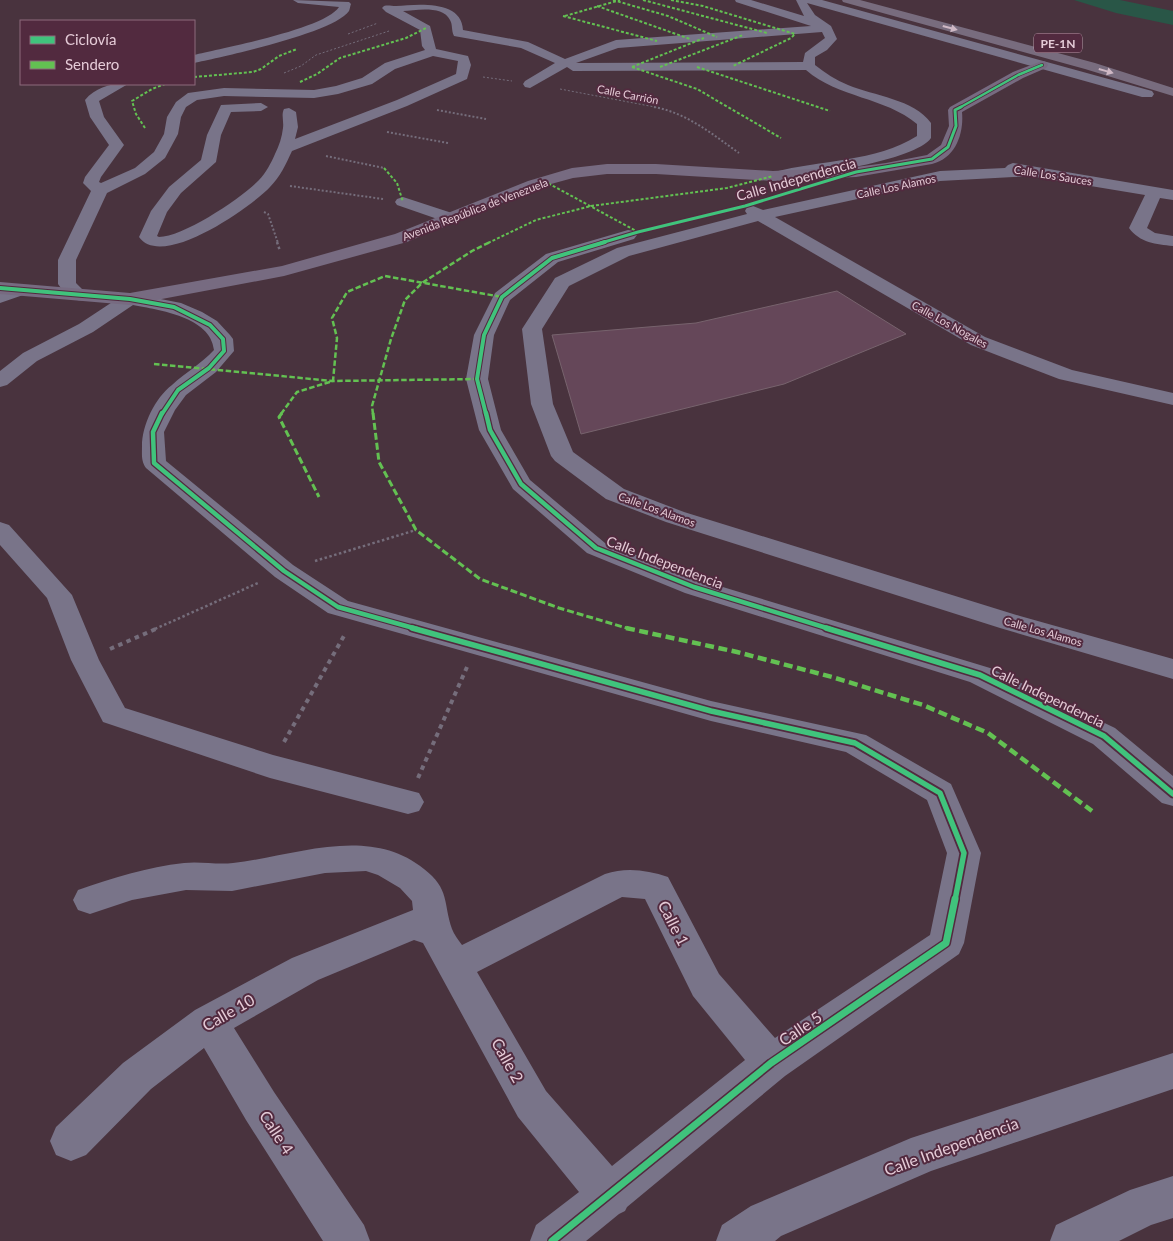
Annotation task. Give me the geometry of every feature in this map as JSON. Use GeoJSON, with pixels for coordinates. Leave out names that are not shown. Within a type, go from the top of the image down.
{"type":"FeatureCollection","features":[{"type":"Feature","properties":{"kind":"highway","name":"PE-1N"},"geometry":{"type":"LineString","coordinates":[[847,0],[1131,78],[1173,92]]}},
{"type":"Feature","properties":{"kind":"highway","name":"PE-1N"},"geometry":{"type":"LineString","coordinates":[[1131,78],[1173,87]]}},
{"type":"Feature","properties":{"kind":"street"},"geometry":{"type":"LineString","coordinates":[[195,59],[305,29],[339,16],[344,10],[345,4],[298,0]]}},
{"type":"Feature","properties":{"kind":"street"},"geometry":{"type":"LineString","coordinates":[[740,0],[822,26]]}},
{"type":"Feature","properties":{"kind":"street"},"geometry":{"type":"LineString","coordinates":[[801,0],[806,12],[822,26],[831,39],[809,56],[809,66]]}},
{"type":"Feature","properties":{"kind":"street"},"geometry":{"type":"LineString","coordinates":[[810,0],[1147,94]]}},
{"type":"Feature","properties":{"kind":"street"},"geometry":{"type":"LineString","coordinates":[[377,3],[426,28],[428,46],[432,52]]}},
{"type":"Feature","properties":{"kind":"street"},"geometry":{"type":"LineString","coordinates":[[390,10],[437,6],[453,15],[457,22],[458,33],[524,45],[562,65],[809,66],[836,85],[908,112],[924,123],[924,138],[919,143],[867,158],[772,176]]}},
{"type":"Feature","properties":{"kind":"street"},"geometry":{"type":"LineString","coordinates":[[530,84],[562,65],[616,44],[822,26]]}},
{"type":"Feature","properties":{"kind":"street"},"geometry":{"type":"LineString","coordinates":[[80,296],[67,284],[68,260],[100,190],[140,172],[160,155],[171,134],[174,117],[181,105],[193,96],[224,92],[314,94],[367,81],[390,66],[432,52],[444,53],[464,59],[465,65],[462,76],[402,103],[285,148]]}},
{"type":"Feature","properties":{"kind":"street"},"geometry":{"type":"LineString","coordinates":[[409,76],[413,70],[411,59]]}},
{"type":"Feature","properties":{"kind":"street"},"geometry":{"type":"LineString","coordinates":[[932,159],[948,147],[956,126],[955,110],[1018,75],[1042,65]]}},
{"type":"Feature","properties":{"kind":"street"},"geometry":{"type":"LineString","coordinates":[[100,190],[90,183],[93,176],[117,145],[98,117],[92,100],[119,85]]}},
{"type":"Feature","properties":{"kind":"street"},"geometry":{"type":"LineString","coordinates":[[289,112],[291,130],[285,148],[265,183],[244,201],[177,239],[162,242],[152,241],[148,237],[159,211],[175,190],[208,162],[214,135],[226,108],[278,108],[286,109],[289,112],[377,91]]}},
{"type":"Feature","properties":{"kind":"street","name":"Calle Los Sauces"},"geometry":{"type":"LineString","coordinates":[[932,159],[994,165],[1173,195]]}},
{"type":"Feature","properties":{"kind":"street","name":"Calle Independencia"},"geometry":{"type":"LineString","coordinates":[[932,159],[856,172],[753,211],[638,232],[552,258],[502,297],[484,335],[477,379],[490,430],[521,484],[596,548],[694,587],[980,675],[1104,736],[1173,794]]}},
{"type":"Feature","properties":{"kind":"street","name":"Avenida República de Venezuela"},"geometry":{"type":"LineString","coordinates":[[0,288],[130,299],[284,272],[401,238],[534,184],[572,173],[656,169],[772,176],[856,172]]}},
{"type":"Feature","properties":{"kind":"street","name":"Calle Los Alamos"},"geometry":{"type":"LineString","coordinates":[[1030,171],[940,176],[753,211],[623,252],[562,282],[532,329],[542,404],[562,456],[615,494],[675,517],[991,616],[1173,669]]}},
{"type":"Feature","properties":{"kind":"street"},"geometry":{"type":"LineString","coordinates":[[1155,192],[1138,228],[1150,237],[1173,241]]}},
{"type":"Feature","properties":{"kind":"street"},"geometry":{"type":"LineString","coordinates":[[404,202],[449,218]]}},
{"type":"Feature","properties":{"kind":"street","name":"Calle Los Nogales"},"geometry":{"type":"LineString","coordinates":[[753,211],[978,341],[1066,374],[1173,398]]}},
{"type":"Feature","properties":{"kind":"street"},"geometry":{"type":"LineString","coordinates":[[0,297],[19,290]]}},
{"type":"Feature","properties":{"kind":"street"},"geometry":{"type":"LineString","coordinates":[[0,381],[30,357],[86,328],[130,299],[174,307],[210,325],[223,339],[224,351],[210,368],[178,390],[164,409],[153,432],[154,463],[284,571],[338,607],[476,645]]}},
{"type":"Feature","properties":{"kind":"street"},"geometry":{"type":"LineString","coordinates":[[0,530],[60,594],[85,660],[114,715],[270,766],[408,802]]}},
{"type":"Feature","properties":{"kind":"street","name":"Calle 5"},"geometry":{"type":"LineString","coordinates":[[476,645],[711,711],[855,743],[940,793],[964,853],[946,943],[771,1063],[610,1196],[552,1241]]}},
{"type":"Feature","properties":{"kind":"street"},"geometry":{"type":"LineString","coordinates":[[90,900],[130,886],[186,876],[232,877],[325,860],[366,858],[389,865],[412,878],[428,895],[424,928]]}},
{"type":"Feature","properties":{"kind":"street","name":"Calle 1"},"geometry":{"type":"LineString","coordinates":[[455,966],[617,884],[628,883],[656,887],[706,985],[771,1063]]}},
{"type":"Feature","properties":{"kind":"street","name":"Calle 2"},"geometry":{"type":"LineString","coordinates":[[424,928],[455,966],[532,1104],[610,1196]]}},
{"type":"Feature","properties":{"kind":"street","name":"Calle 10"},"geometry":{"type":"LineString","coordinates":[[70,1141],[137,1076],[209,1022],[306,969],[424,928]]}},
{"type":"Feature","properties":{"kind":"street","name":"Calle 4"},"geometry":{"type":"LineString","coordinates":[[209,1022],[260,1106],[348,1241]]}},
{"type":"Feature","properties":{"kind":"street","name":"Calle Independencia"},"geometry":{"type":"LineString","coordinates":[[738,1241],[766,1221],[926,1152],[1173,1070]]}},
{"type":"Feature","properties":{"kind":"street"},"geometry":{"type":"LineString","coordinates":[[1072,1241],[1145,1205],[1173,1197]]}},
{"type":"Feature","properties":{"kind":"path"},"geometry":{"type":"LineString","coordinates":[[278,76],[301,66],[316,55],[366,40],[393,30],[411,20]]}},
{"type":"Feature","properties":{"kind":"path"},"geometry":{"type":"LineString","coordinates":[[402,103],[486,119]]}},
{"type":"Feature","properties":{"kind":"path"},"geometry":{"type":"LineString","coordinates":[[349,124],[448,143]]}},
{"type":"Feature","properties":{"kind":"path"},"geometry":{"type":"LineString","coordinates":[[285,148],[384,168]]}},
{"type":"Feature","properties":{"kind":"path"},"geometry":{"type":"LineString","coordinates":[[265,183],[404,202]]}},
{"type":"Feature","properties":{"kind":"path"},"geometry":{"type":"LineString","coordinates":[[244,201],[268,214],[278,243],[284,272]]}},
{"type":"Feature","properties":{"kind":"path"},"geometry":{"type":"LineString","coordinates":[[85,660],[284,571],[416,530]]}},
{"type":"Feature","properties":{"kind":"path"},"geometry":{"type":"LineString","coordinates":[[270,766],[357,612]]}},
{"type":"Feature","properties":{"kind":"path"},"geometry":{"type":"LineString","coordinates":[[408,802],[476,645]]}},
{"type":"Feature","properties":{"kind":"shaded area"},"geometry":{"type":"Polygon","coordinates":[[[1074,0],[1120,0],[1173,11],[1173,25],[1116,13],[1074,0]]]}},
{"type":"Feature","properties":{"kind":"building"},"geometry":{"type":"Polygon","coordinates":[[[837,291],[906,334],[784,384],[581,434],[552,335],[696,323],[837,291]]]}},
{"type":"Feature","properties":{"kind":"marked path"},"geometry":{"type":"LineString","coordinates":[[613,0],[668,16],[717,37]]}},
{"type":"Feature","properties":{"kind":"marked path"},"geometry":{"type":"LineString","coordinates":[[565,16],[620,0]]}},
{"type":"Feature","properties":{"kind":"marked path"},"geometry":{"type":"LineString","coordinates":[[643,0],[767,33]]}},
{"type":"Feature","properties":{"kind":"marked path"},"geometry":{"type":"LineString","coordinates":[[671,0],[703,6],[795,34],[791,38],[733,66]]}},
{"type":"Feature","properties":{"kind":"marked path"},"geometry":{"type":"LineString","coordinates":[[597,6],[690,39]]}},
{"type":"Feature","properties":{"kind":"marked path"},"geometry":{"type":"LineString","coordinates":[[563,16],[657,41]]}},
{"type":"Feature","properties":{"kind":"marked path"},"geometry":{"type":"LineString","coordinates":[[300,82],[317,74],[340,58],[406,38],[426,28]]}},
{"type":"Feature","properties":{"kind":"marked path"},"geometry":{"type":"LineString","coordinates":[[660,67],[743,35]]}},
{"type":"Feature","properties":{"kind":"marked path"},"geometry":{"type":"LineString","coordinates":[[632,67],[704,38]]}},
{"type":"Feature","properties":{"kind":"marked path"},"geometry":{"type":"LineString","coordinates":[[195,77],[253,72],[261,69],[279,56],[297,49]]}},
{"type":"Feature","properties":{"kind":"marked path"},"geometry":{"type":"LineString","coordinates":[[632,67],[697,89],[781,138]]}},
{"type":"Feature","properties":{"kind":"marked path"},"geometry":{"type":"LineString","coordinates":[[697,67],[830,111]]}},
{"type":"Feature","properties":{"kind":"marked path"},"geometry":{"type":"LineString","coordinates":[[145,128],[136,114],[132,101],[162,85]]}},
{"type":"Feature","properties":{"kind":"marked path"},"geometry":{"type":"LineString","coordinates":[[384,168],[397,183],[403,202]]}},
{"type":"Feature","properties":{"kind":"marked path"},"geometry":{"type":"LineString","coordinates":[[773,176],[727,188],[591,206],[536,220],[472,251],[422,283],[405,300],[391,339],[372,406],[379,462],[416,530],[480,579],[559,608],[641,632],[737,652],[832,677],[923,705],[988,733],[1092,811]]}},
{"type":"Feature","properties":{"kind":"marked path"},"geometry":{"type":"LineString","coordinates":[[544,181],[638,232]]}},
{"type":"Feature","properties":{"kind":"marked path"},"geometry":{"type":"LineString","coordinates":[[319,497],[279,417],[297,392],[333,381],[337,338],[332,318],[347,292],[385,276],[502,297]]}},
{"type":"Feature","properties":{"kind":"marked path"},"geometry":{"type":"LineString","coordinates":[[154,364],[333,381],[477,379]]}},
{"type":"Feature","properties":{"kind":"cycle path"},"geometry":{"type":"LineString","coordinates":[[1042,65],[1018,75],[955,110],[956,126],[948,147],[932,159],[856,172],[745,206],[638,232],[552,258],[502,297],[484,335],[477,379],[490,430],[521,484],[596,548],[694,587],[980,675],[1104,736],[1173,794]]}},
{"type":"Feature","properties":{"kind":"cycle path"},"geometry":{"type":"LineString","coordinates":[[0,288],[130,299],[174,307],[210,325],[223,339],[224,351],[209,368],[178,390],[164,409],[153,432],[154,463],[284,571],[338,607],[711,711],[855,743],[940,793],[964,853],[946,943],[771,1063],[552,1241]]}}]}
